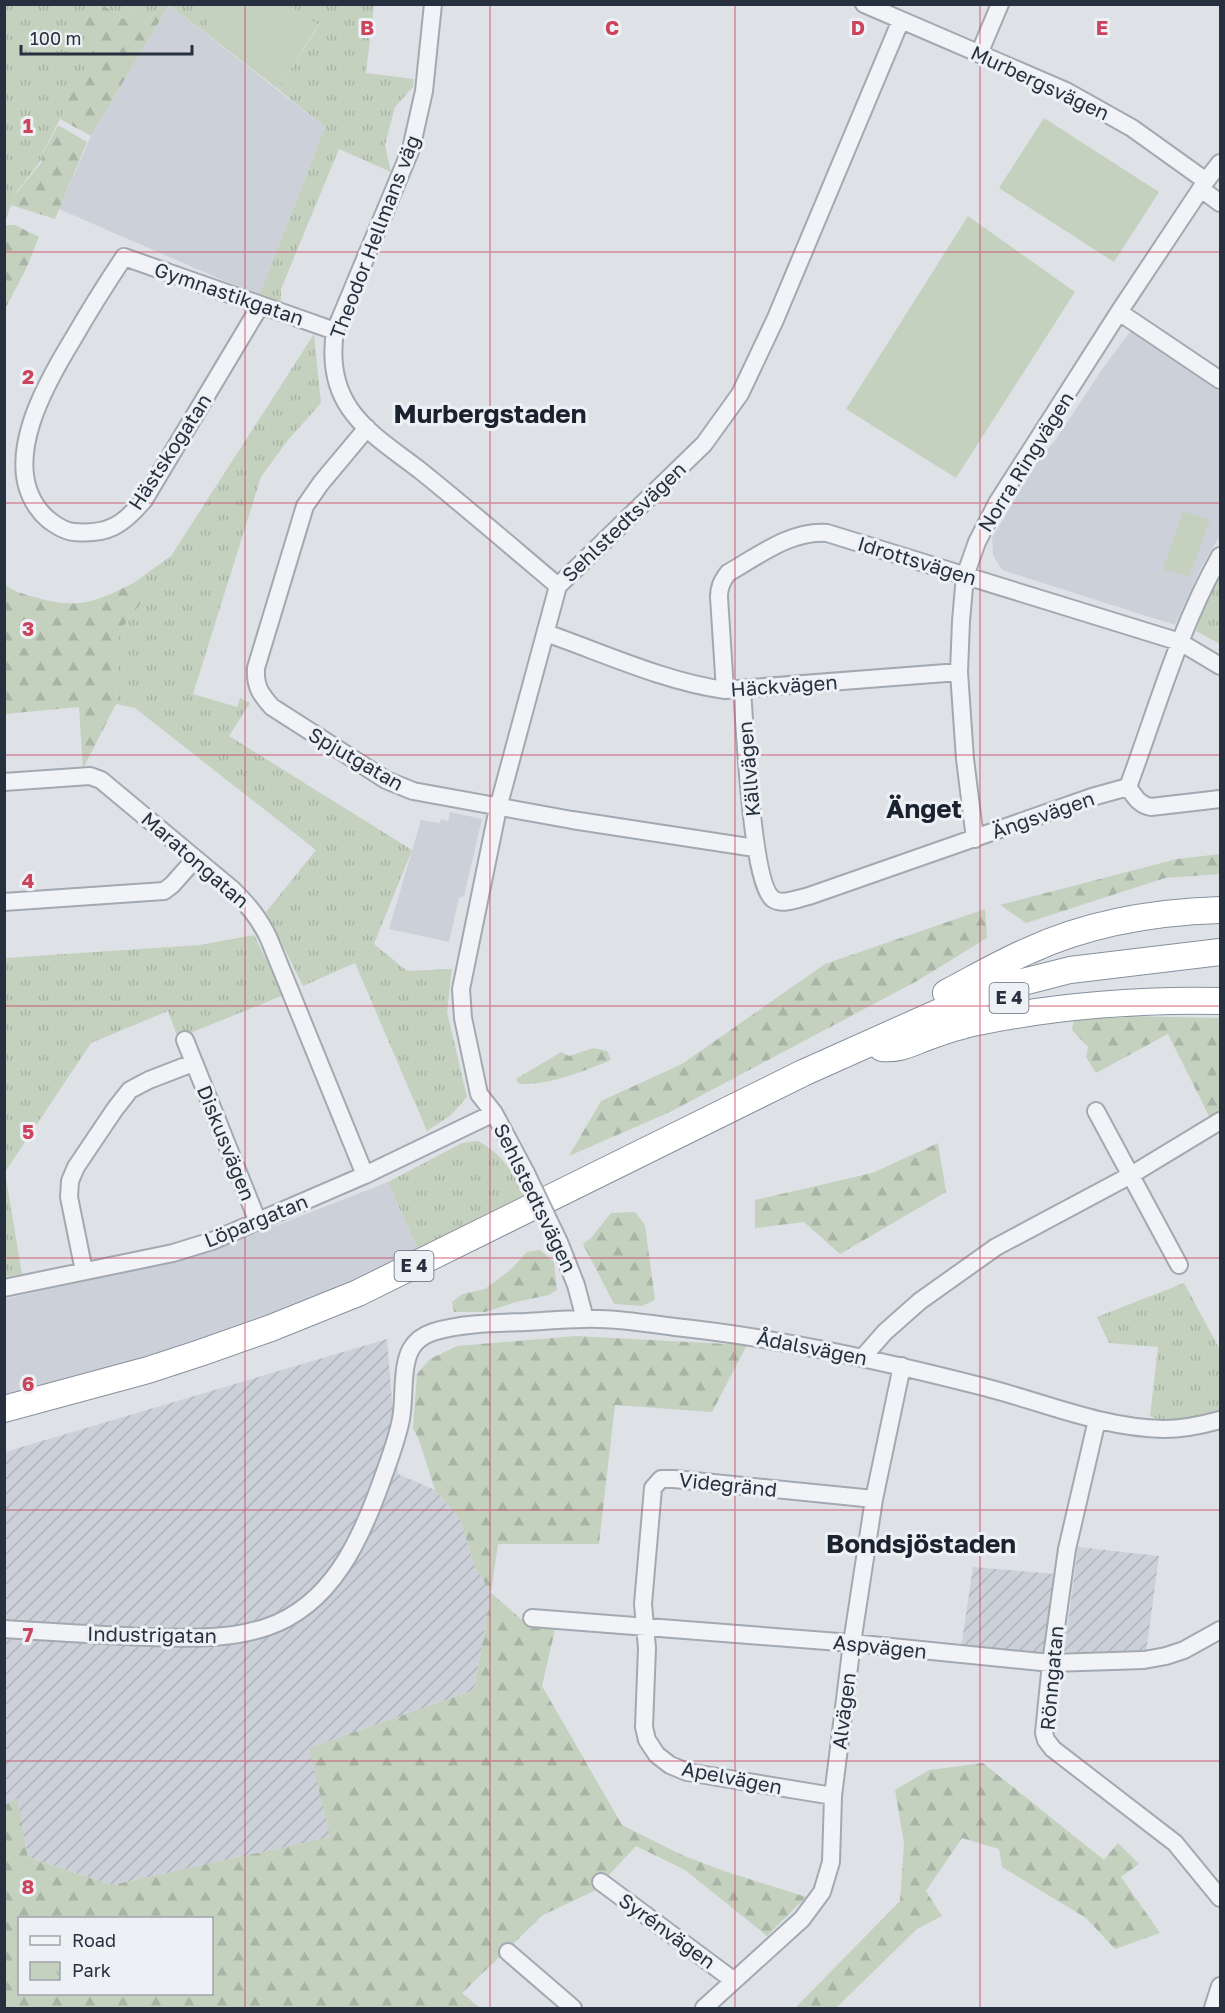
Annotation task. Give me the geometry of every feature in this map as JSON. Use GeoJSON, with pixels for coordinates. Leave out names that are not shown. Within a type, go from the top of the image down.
{"type":"FeatureCollection","features":[{"type":"Feature","properties":{"kind":"highway","name":"E 4"},"geometry":{"type":"LineString","coordinates":[[4,1408],[148,1370],[270,1328],[358,1293],[803,1072],[887,1040],[913,1013],[1044,944],[1119,921],[1164,913],[1221,910]]}},
{"type":"Feature","properties":{"kind":"highway","name":"E 4"},"geometry":{"type":"LineString","coordinates":[[4,1422],[188,1370],[326,1318],[447,1262],[964,1001],[1011,985],[1070,970],[1221,952]]}},
{"type":"Feature","properties":{"kind":"highway","name":"E 4"},"geometry":{"type":"LineString","coordinates":[[887,1040],[895,1049],[942,1032],[1022,1013],[1162,1001],[1221,1001]]}},
{"type":"Feature","properties":{"kind":"street","name":"Theodor Hellmans väg"},"geometry":{"type":"LineString","coordinates":[[433,4],[424,91],[411,149],[335,331],[332,350],[334,368],[340,389],[350,409],[367,428],[439,485],[558,586]]}},
{"type":"Feature","properties":{"kind":"street","name":"Murbergsvägen"},"geometry":{"type":"LineString","coordinates":[[864,4],[1066,91],[1132,128],[1204,185],[1221,203]]}},
{"type":"Feature","properties":{"kind":"street"},"geometry":{"type":"LineString","coordinates":[[979,54],[1000,4]]}},
{"type":"Feature","properties":{"kind":"street","name":"Sehlstedtsvägen"},"geometry":{"type":"LineString","coordinates":[[585,1318],[576,1285],[559,1242],[494,1113],[478,1094],[463,1018],[461,989],[498,808],[558,586],[681,469],[704,444],[740,394],[775,320],[901,20]]}},
{"type":"Feature","properties":{"kind":"street","name":"Norra Ringvägen"},"geometry":{"type":"LineString","coordinates":[[975,839],[965,759],[960,672],[961,621],[966,576],[977,542],[996,503],[1119,312],[1221,163]]}},
{"type":"Feature","properties":{"kind":"street","name":"Gymnastikgatan"},"geometry":{"type":"LineString","coordinates":[[124,257],[335,331]]}},
{"type":"Feature","properties":{"kind":"street","name":"Hästskogatan"},"geometry":{"type":"LineString","coordinates":[[124,257],[46,384],[32,414],[25,447],[26,483],[32,499],[42,514],[69,532],[105,532],[137,508],[260,306]]}},
{"type":"Feature","properties":{"kind":"street"},"geometry":{"type":"LineString","coordinates":[[1119,312],[1221,380]]}},
{"type":"Feature","properties":{"kind":"street","name":"Spjutgatan"},"geometry":{"type":"LineString","coordinates":[[367,428],[305,506],[256,668],[256,682],[260,695],[272,706],[392,783],[413,791],[498,808],[755,848]]}},
{"type":"Feature","properties":{"kind":"street","name":"Idrottsvägen"},"geometry":{"type":"LineString","coordinates":[[725,690],[719,588],[728,573],[783,542],[807,533],[827,533],[1180,642],[1221,666]]}},
{"type":"Feature","properties":{"kind":"street"},"geometry":{"type":"LineString","coordinates":[[1221,556],[1206,582],[1180,642],[1128,787],[1137,801],[1144,806],[1151,807],[1221,799]]}},
{"type":"Feature","properties":{"kind":"street","name":"Häckvägen"},"geometry":{"type":"LineString","coordinates":[[546,633],[676,679],[703,687],[725,690],[960,672]]}},
{"type":"Feature","properties":{"kind":"street","name":"Källvägen"},"geometry":{"type":"LineString","coordinates":[[742,690],[755,848]]}},
{"type":"Feature","properties":{"kind":"street","name":"Maratongatan"},"geometry":{"type":"LineString","coordinates":[[4,782],[90,776],[101,780],[233,890],[262,922],[365,1175]]}},
{"type":"Feature","properties":{"kind":"street","name":"Ängsvägen"},"geometry":{"type":"LineString","coordinates":[[755,848],[767,890],[773,899],[783,902],[809,896],[1092,797],[1128,787]]}},
{"type":"Feature","properties":{"kind":"street"},"geometry":{"type":"LineString","coordinates":[[4,902],[164,891],[195,859]]}},
{"type":"Feature","properties":{"kind":"street","name":"Diskusvägen"},"geometry":{"type":"LineString","coordinates":[[184,1040],[258,1222]]}},
{"type":"Feature","properties":{"kind":"street","name":"Diskusvägen"},"geometry":{"type":"LineString","coordinates":[[84,1271],[69,1197],[70,1181],[76,1167],[114,1109],[130,1090],[193,1063]]}},
{"type":"Feature","properties":{"kind":"street"},"geometry":{"type":"LineString","coordinates":[[1096,1111],[1179,1265]]}},
{"type":"Feature","properties":{"kind":"street","name":"Löpargatan"},"geometry":{"type":"LineString","coordinates":[[4,1288],[173,1253],[212,1241],[365,1175],[494,1113]]}},
{"type":"Feature","properties":{"kind":"street"},"geometry":{"type":"LineString","coordinates":[[863,1357],[885,1332],[920,1300],[955,1274],[996,1247],[1131,1175],[1221,1121]]}},
{"type":"Feature","properties":{"kind":"street","name":"Ådalsvägen"},"geometry":{"type":"LineString","coordinates":[[408,1358],[411,1349],[419,1339],[431,1332],[494,1324],[585,1318],[703,1330],[863,1357],[1010,1394],[1097,1420],[1141,1428],[1194,1427],[1221,1420]]}},
{"type":"Feature","properties":{"kind":"street","name":"Industrigatan"},"geometry":{"type":"LineString","coordinates":[[4,1629],[216,1638],[273,1625],[301,1609],[330,1584],[344,1565],[363,1530],[397,1436],[404,1402],[408,1358]]}},
{"type":"Feature","properties":{"kind":"street","name":"Alvägen"},"geometry":{"type":"LineString","coordinates":[[704,2008],[802,1919],[822,1892],[831,1862],[833,1796],[852,1643],[874,1499],[902,1366]]}},
{"type":"Feature","properties":{"kind":"street","name":"Rönngatan"},"geometry":{"type":"LineString","coordinates":[[1097,1420],[1067,1549],[1044,1723],[1046,1740],[1175,1843],[1221,1898]]}},
{"type":"Feature","properties":{"kind":"street","name":"Videgränd"},"geometry":{"type":"LineString","coordinates":[[644,1627],[643,1604],[651,1502],[653,1488],[661,1479],[874,1499]]}},
{"type":"Feature","properties":{"kind":"street","name":"Aspvägen"},"geometry":{"type":"LineString","coordinates":[[532,1618],[852,1643],[1051,1664],[1144,1660],[1166,1656],[1184,1650],[1221,1629]]}},
{"type":"Feature","properties":{"kind":"street","name":"Apelvägen"},"geometry":{"type":"LineString","coordinates":[[644,1627],[647,1648],[644,1727],[647,1740],[657,1755],[670,1766],[687,1772],[833,1796]]}},
{"type":"Feature","properties":{"kind":"street","name":"Syrénvägen"},"geometry":{"type":"LineString","coordinates":[[601,1882],[734,1980]]}},
{"type":"Feature","properties":{"kind":"street"},"geometry":{"type":"LineString","coordinates":[[508,1952],[573,2008]]}},
{"type":"Feature","properties":{"kind":"street"},"geometry":{"type":"LineString","coordinates":[[1213,2008],[1221,1986]]}},
{"type":"Feature","properties":{"kind":"shaded area"},"geometry":{"type":"Polygon","coordinates":[[[169,5],[325,127],[259,296],[59,209],[91,136],[169,5]]]}},
{"type":"Feature","properties":{"kind":"shaded area"},"geometry":{"type":"Polygon","coordinates":[[[1133,328],[1220,392],[1220,536],[1201,568],[1175,625],[1002,570],[993,555],[992,538],[1037,462],[1056,439],[1103,368],[1133,328]]]}},
{"type":"Feature","properties":{"kind":"shaded area"},"geometry":{"type":"Polygon","coordinates":[[[450,812],[482,819],[464,896],[459,898],[449,942],[389,929],[421,820],[440,823],[441,819],[448,821],[450,812]]]}},
{"type":"Feature","properties":{"kind":"shaded area"},"geometry":{"type":"Polygon","coordinates":[[[388,1182],[419,1252],[288,1310],[182,1347],[5,1397],[5,1299],[169,1262],[234,1242],[388,1182]]]}},
{"type":"Feature","properties":{"kind":"shaded area"},"geometry":{"type":"Polygon","coordinates":[[[387,1339],[398,1474],[435,1490],[459,1517],[476,1569],[491,1593],[474,1690],[309,1748],[331,1837],[112,1885],[28,1857],[17,1799],[5,1805],[5,1452],[387,1339]]]}},
{"type":"Feature","properties":{"kind":"shaded area"},"geometry":{"type":"Polygon","coordinates":[[[1078,1547],[1159,1556],[1146,1653],[1064,1652],[1078,1547]]]}},
{"type":"Feature","properties":{"kind":"shaded area"},"geometry":{"type":"Polygon","coordinates":[[[973,1567],[1056,1574],[1048,1654],[961,1647],[973,1567]]]}},
{"type":"Feature","properties":{"kind":"green space"},"geometry":{"type":"Polygon","coordinates":[[[5,4],[96,5],[82,24],[100,46],[72,87],[40,162],[15,194],[5,222],[5,4]]]}},
{"type":"Feature","properties":{"kind":"green space"},"geometry":{"type":"Polygon","coordinates":[[[169,4],[219,5],[203,31],[169,4]]]}},
{"type":"Feature","properties":{"kind":"green space"},"geometry":{"type":"Polygon","coordinates":[[[96,5],[103,5],[124,19],[130,12],[147,23],[160,5],[169,5],[91,136],[60,119],[82,24],[96,5]]]}},
{"type":"Feature","properties":{"kind":"green space"},"geometry":{"type":"Polygon","coordinates":[[[103,5],[160,5],[147,23],[130,12],[124,19],[103,5]]]}},
{"type":"Feature","properties":{"kind":"green space"},"geometry":{"type":"Polygon","coordinates":[[[219,5],[288,5],[319,24],[278,89],[203,31],[219,5]]]}},
{"type":"Feature","properties":{"kind":"green space"},"geometry":{"type":"Polygon","coordinates":[[[288,5],[374,5],[366,73],[414,79],[413,87],[395,107],[385,145],[391,172],[339,149],[281,289],[281,311],[259,296],[325,127],[278,89],[319,25],[288,5]]]}},
{"type":"Feature","properties":{"kind":"green space"},"geometry":{"type":"Polygon","coordinates":[[[1044,118],[1159,192],[1114,262],[999,188],[1044,118]]]}},
{"type":"Feature","properties":{"kind":"green space"},"geometry":{"type":"Polygon","coordinates":[[[58,125],[87,142],[55,219],[11,205],[14,196],[41,163],[42,155],[58,125]]]}},
{"type":"Feature","properties":{"kind":"green space"},"geometry":{"type":"Polygon","coordinates":[[[968,216],[1075,292],[956,478],[846,409],[968,216]]]}},
{"type":"Feature","properties":{"kind":"green space"},"geometry":{"type":"Polygon","coordinates":[[[5,225],[15,225],[39,237],[26,269],[5,309],[5,225]]]}},
{"type":"Feature","properties":{"kind":"green space"},"geometry":{"type":"Polygon","coordinates":[[[314,334],[321,403],[288,440],[261,477],[193,694],[237,707],[240,698],[250,703],[229,736],[412,850],[374,944],[407,971],[452,969],[447,1012],[467,1097],[450,1116],[427,1131],[355,963],[303,986],[266,912],[316,850],[135,708],[116,704],[119,632],[146,597],[135,582],[171,556],[314,334]]]}},
{"type":"Feature","properties":{"kind":"green space"},"geometry":{"type":"Polygon","coordinates":[[[1183,511],[1210,520],[1189,577],[1163,569],[1183,511]]]}},
{"type":"Feature","properties":{"kind":"green space"},"geometry":{"type":"Polygon","coordinates":[[[1220,577],[1220,644],[1196,631],[1207,600],[1220,577]]]}},
{"type":"Feature","properties":{"kind":"green space"},"geometry":{"type":"Polygon","coordinates":[[[135,582],[146,597],[119,632],[116,704],[83,769],[79,707],[5,714],[4,584],[16,591],[52,602],[77,603],[99,599],[135,582]]]}},
{"type":"Feature","properties":{"kind":"green space"},"geometry":{"type":"Polygon","coordinates":[[[1220,854],[1220,874],[1165,878],[1026,923],[1000,905],[1177,859],[1220,854]]]}},
{"type":"Feature","properties":{"kind":"green space"},"geometry":{"type":"Polygon","coordinates":[[[985,909],[987,938],[917,981],[670,1112],[569,1156],[601,1101],[682,1064],[825,964],[985,909]]]}},
{"type":"Feature","properties":{"kind":"green space"},"geometry":{"type":"Polygon","coordinates":[[[254,935],[284,995],[178,1038],[168,1011],[91,1043],[5,1172],[5,958],[200,945],[254,935]]]}},
{"type":"Feature","properties":{"kind":"green space"},"geometry":{"type":"Polygon","coordinates":[[[1129,1016],[1220,1018],[1220,1114],[1211,1120],[1168,1034],[1096,1073],[1086,1057],[1088,1047],[1072,1030],[1074,1018],[1129,1016]]]}},
{"type":"Feature","properties":{"kind":"green space"},"geometry":{"type":"Polygon","coordinates":[[[593,1048],[607,1051],[611,1060],[554,1080],[519,1084],[516,1079],[561,1052],[569,1056],[593,1048]]]}},
{"type":"Feature","properties":{"kind":"green space"},"geometry":{"type":"Polygon","coordinates":[[[478,1141],[495,1152],[507,1166],[527,1199],[419,1252],[388,1182],[462,1143],[478,1141]]]}},
{"type":"Feature","properties":{"kind":"green space"},"geometry":{"type":"Polygon","coordinates":[[[938,1143],[946,1192],[840,1254],[804,1222],[755,1228],[755,1200],[872,1173],[938,1143]]]}},
{"type":"Feature","properties":{"kind":"green space"},"geometry":{"type":"Polygon","coordinates":[[[5,1172],[22,1274],[5,1277],[5,1172]]]}},
{"type":"Feature","properties":{"kind":"green space"},"geometry":{"type":"Polygon","coordinates":[[[635,1212],[645,1225],[655,1300],[642,1306],[614,1304],[583,1244],[591,1238],[611,1213],[635,1212]]]}},
{"type":"Feature","properties":{"kind":"green space"},"geometry":{"type":"Polygon","coordinates":[[[540,1250],[554,1262],[557,1290],[549,1295],[485,1312],[454,1312],[452,1302],[462,1294],[485,1289],[510,1270],[527,1252],[540,1250]]]}},
{"type":"Feature","properties":{"kind":"green space"},"geometry":{"type":"Polygon","coordinates":[[[1184,1283],[1220,1350],[1220,1415],[1172,1424],[1150,1416],[1158,1347],[1109,1343],[1097,1317],[1184,1283]]]}},
{"type":"Feature","properties":{"kind":"green space"},"geometry":{"type":"Polygon","coordinates":[[[575,1336],[747,1345],[712,1412],[615,1405],[599,1544],[498,1544],[491,1593],[476,1569],[459,1517],[435,1490],[413,1428],[417,1374],[430,1359],[457,1346],[575,1336]]]}},
{"type":"Feature","properties":{"kind":"green space"},"geometry":{"type":"Polygon","coordinates":[[[491,1593],[527,1624],[556,1625],[542,1686],[622,1825],[682,1855],[806,1897],[767,1936],[685,1870],[636,1846],[594,1891],[543,1915],[462,1993],[480,2008],[5,2008],[5,1805],[17,1798],[28,1857],[112,1885],[330,1837],[309,1748],[474,1690],[491,1593]]]}},
{"type":"Feature","properties":{"kind":"green space"},"geometry":{"type":"Polygon","coordinates":[[[983,1763],[1104,1860],[1118,1843],[1139,1864],[1121,1877],[1160,1933],[1115,1949],[1086,1918],[1002,1867],[999,1849],[962,1838],[926,1891],[942,1916],[917,1929],[836,2008],[795,2008],[900,1901],[904,1843],[895,1790],[929,1770],[983,1763]]]}},
{"type":"Feature","properties":{"kind":"district","name":"Murbergstaden"},"geometry":{"type":"Point","coordinates":[490,414]}},
{"type":"Feature","properties":{"kind":"district","name":"Änget"},"geometry":{"type":"Point","coordinates":[924,809]}},
{"type":"Feature","properties":{"kind":"district","name":"Bondsjöstaden"},"geometry":{"type":"Point","coordinates":[921,1544]}}]}
